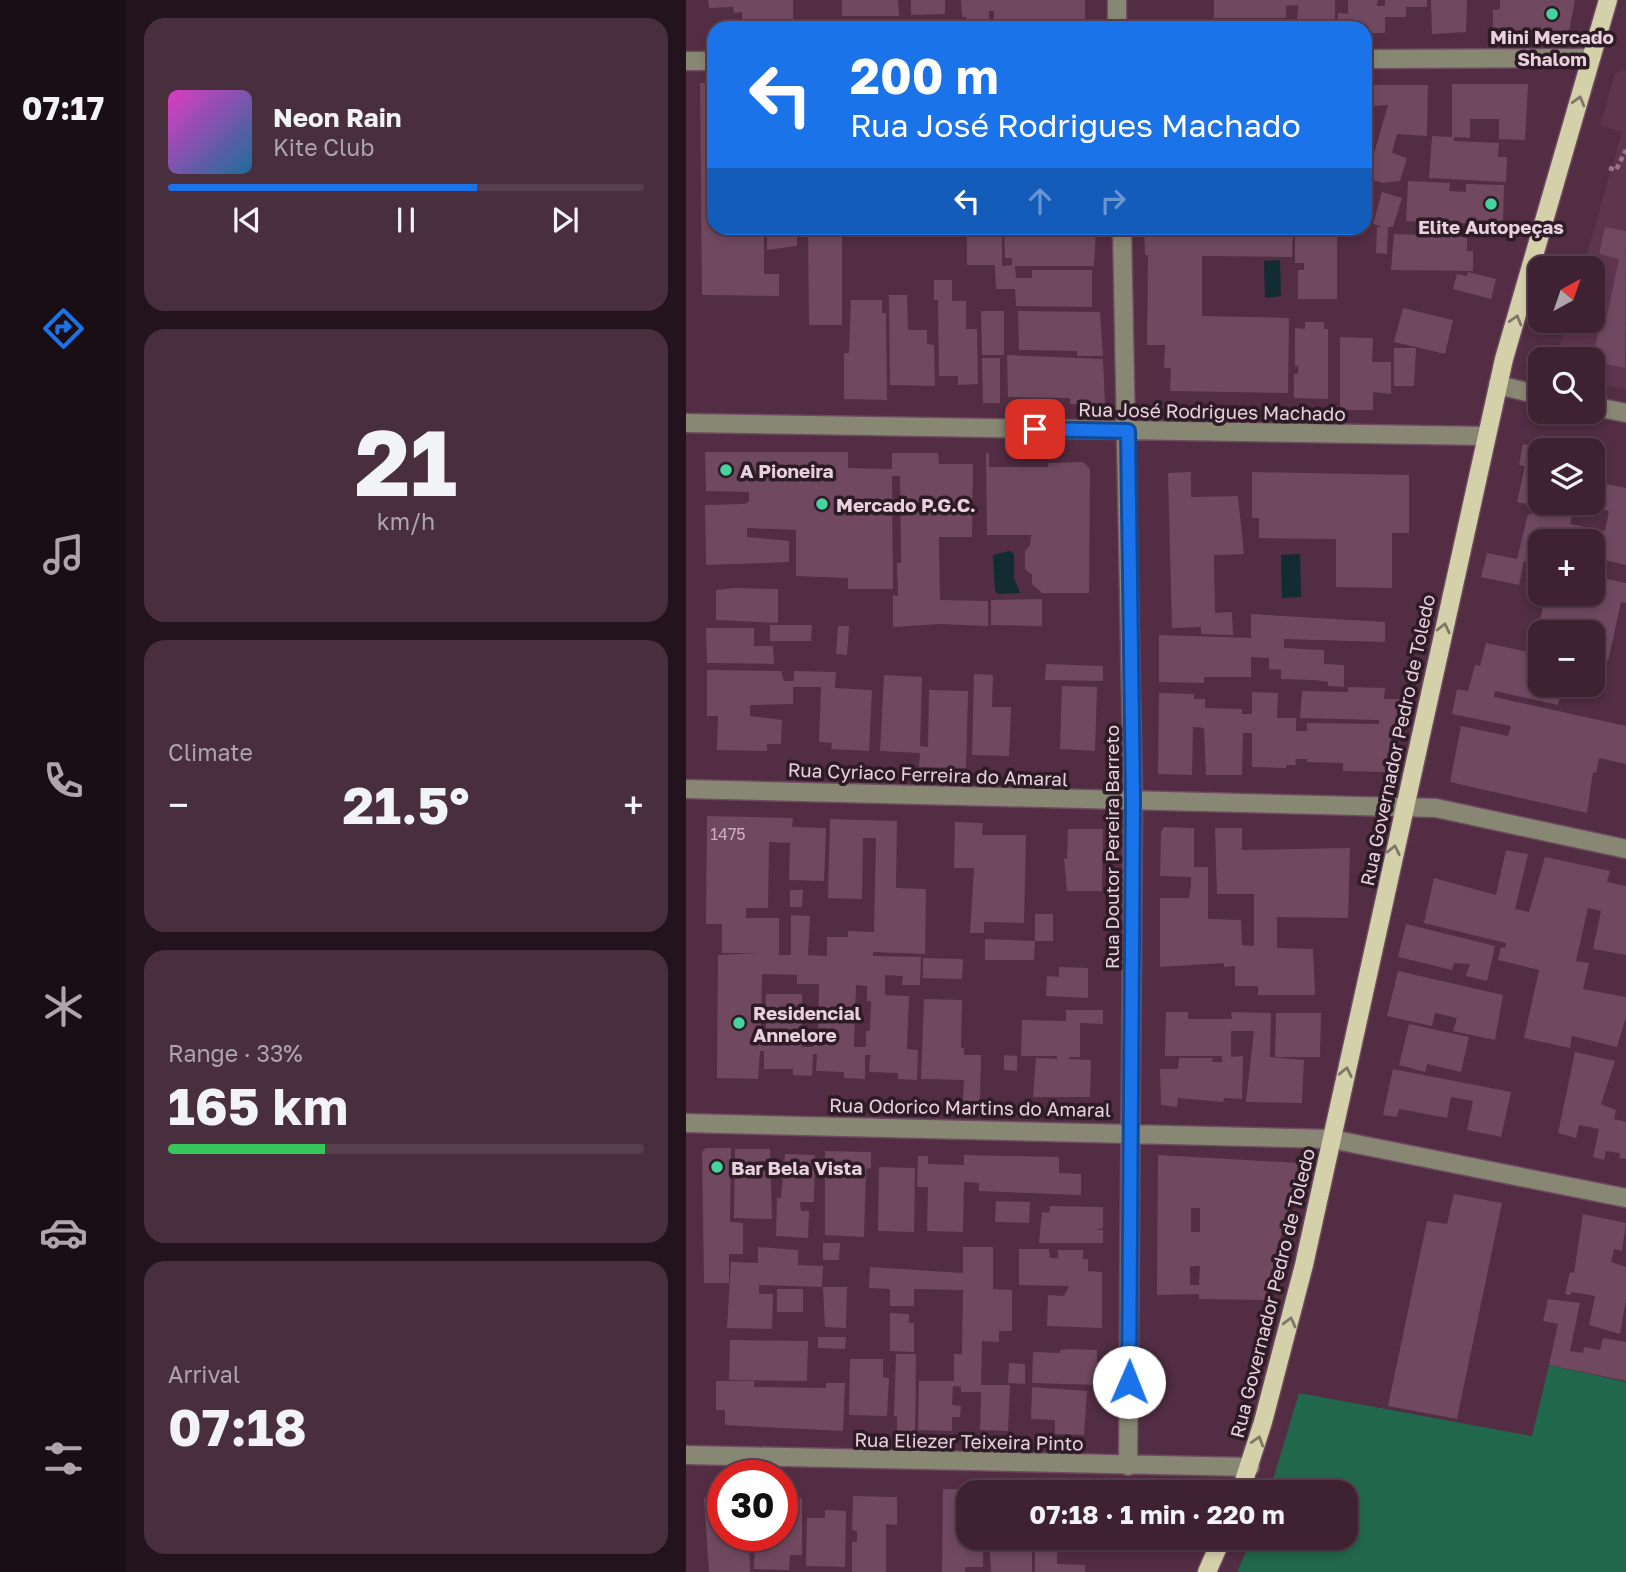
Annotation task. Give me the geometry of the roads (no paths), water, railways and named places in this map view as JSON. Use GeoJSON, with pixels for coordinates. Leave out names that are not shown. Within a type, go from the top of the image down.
{"type":"FeatureCollection","features":[{"type":"Feature","properties":{"kind":"main road","name":"Rua Governador Pedro de Toledo"},"geometry":{"type":"LineString","coordinates":[[1245,1480],[1301,1278],[1498,385],[1608,0]]}},
{"type":"Feature","properties":{"kind":"main road"},"geometry":{"type":"LineString","coordinates":[[1207,1572],[1217,1550]]}},
{"type":"Feature","properties":{"kind":"street"},"geometry":{"type":"LineString","coordinates":[[1117,0],[1117,21]]}},
{"type":"Feature","properties":{"kind":"street"},"geometry":{"type":"LineString","coordinates":[[1372,59],[1591,58]]}},
{"type":"Feature","properties":{"kind":"street"},"geometry":{"type":"LineString","coordinates":[[686,61],[707,61]]}},
{"type":"Feature","properties":{"kind":"street","name":"Rua Doutor Pereira Barreto"},"geometry":{"type":"LineString","coordinates":[[1122,235],[1133,800],[1129,1466]]}},
{"type":"Feature","properties":{"kind":"street"},"geometry":{"type":"LineString","coordinates":[[1498,385],[1528,392]]}},
{"type":"Feature","properties":{"kind":"street"},"geometry":{"type":"LineString","coordinates":[[1605,409],[1626,413]]}},
{"type":"Feature","properties":{"kind":"street","name":"Rua José Rodrigues Machado"},"geometry":{"type":"LineString","coordinates":[[686,423],[1486,436]]}},
{"type":"Feature","properties":{"kind":"street","name":"Rua Cyriaco Ferreira do Amaral"},"geometry":{"type":"LineString","coordinates":[[686,789],[1436,808],[1626,849]]}},
{"type":"Feature","properties":{"kind":"street","name":"Rua Odorico Martins do Amaral"},"geometry":{"type":"LineString","coordinates":[[686,1123],[1331,1139],[1626,1198]]}},
{"type":"Feature","properties":{"kind":"street","name":"Rua Eliezer Teixeira Pinto"},"geometry":{"type":"LineString","coordinates":[[686,1455],[1250,1467]]}},
{"type":"Feature","properties":{"kind":"water"},"geometry":{"type":"Polygon","coordinates":[[[1280,260],[1281,296],[1265,298],[1264,261],[1280,260]]]}},
{"type":"Feature","properties":{"kind":"water"},"geometry":{"type":"Polygon","coordinates":[[[1010,551],[1014,554],[1014,578],[1020,593],[998,594],[995,591],[993,555],[1010,551]]]}},
{"type":"Feature","properties":{"kind":"water"},"geometry":{"type":"Polygon","coordinates":[[[1300,554],[1301,597],[1282,598],[1281,555],[1300,554]]]}},
{"type":"Feature","properties":{"kind":"place","name":"Mini Mercado Shalom"},"geometry":{"type":"Point","coordinates":[1552,14]}},
{"type":"Feature","properties":{"kind":"place","name":"Elite Autopeças"},"geometry":{"type":"Point","coordinates":[1491,204]}},
{"type":"Feature","properties":{"kind":"place","name":"A Pioneira"},"geometry":{"type":"Point","coordinates":[726,470]}},
{"type":"Feature","properties":{"kind":"place","name":"Mercado P.G.C."},"geometry":{"type":"Point","coordinates":[822,504]}},
{"type":"Feature","properties":{"kind":"place","name":"Residencial Annelore"},"geometry":{"type":"Point","coordinates":[739,1023]}},
{"type":"Feature","properties":{"kind":"place","name":"Bar Bela Vista"},"geometry":{"type":"Point","coordinates":[717,1167]}}]}
